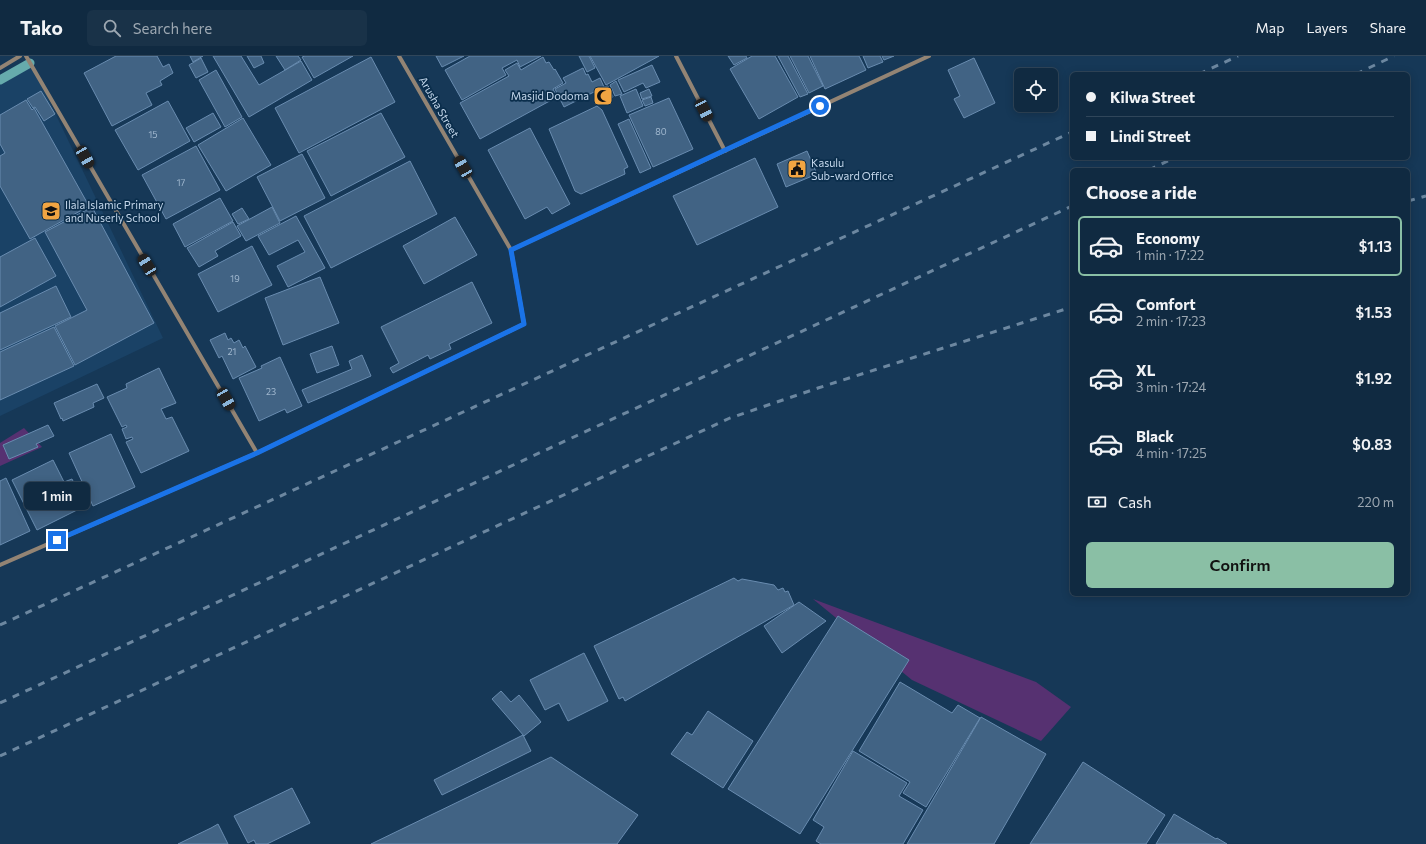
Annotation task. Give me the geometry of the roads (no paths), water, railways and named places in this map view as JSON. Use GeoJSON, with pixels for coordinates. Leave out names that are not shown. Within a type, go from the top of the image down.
{"type":"FeatureCollection","features":[{"type":"Feature","properties":{"kind":"street"},"geometry":{"type":"LineString","coordinates":[[0,68],[20,56]]}},
{"type":"Feature","properties":{"kind":"street"},"geometry":{"type":"LineString","coordinates":[[26,56],[257,453]]}},
{"type":"Feature","properties":{"kind":"street","name":"Arusha Street"},"geometry":{"type":"LineString","coordinates":[[399,56],[511,250]]}},
{"type":"Feature","properties":{"kind":"street"},"geometry":{"type":"LineString","coordinates":[[676,56],[725,150]]}},
{"type":"Feature","properties":{"kind":"street"},"geometry":{"type":"LineString","coordinates":[[0,564],[257,453],[524,324],[511,250],[929,56]]}},
{"type":"Feature","properties":{"kind":"waterway"},"geometry":{"type":"LineString","coordinates":[[0,80],[30,63]]}},
{"type":"Feature","properties":{"kind":"railway"},"geometry":{"type":"LineString","coordinates":[[1203,72],[1238,56]]}},
{"type":"Feature","properties":{"kind":"railway"},"geometry":{"type":"LineString","coordinates":[[1360,72],[1394,56]]}},
{"type":"Feature","properties":{"kind":"railway"},"geometry":{"type":"LineString","coordinates":[[0,625],[1070,133]]}},
{"type":"Feature","properties":{"kind":"railway"},"geometry":{"type":"LineString","coordinates":[[1153,168],[1170,160]]}},
{"type":"Feature","properties":{"kind":"railway"},"geometry":{"type":"LineString","coordinates":[[1410,200],[1426,196]]}},
{"type":"Feature","properties":{"kind":"railway"},"geometry":{"type":"LineString","coordinates":[[0,703],[1070,207]]}},
{"type":"Feature","properties":{"kind":"railway"},"geometry":{"type":"LineString","coordinates":[[0,756],[730,418],[818,388],[1070,308]]}},
{"type":"Feature","properties":{"kind":"place","name":"Masjid Dodoma"},"geometry":{"type":"Point","coordinates":[603,96]}},
{"type":"Feature","properties":{"kind":"place","name":"Kasulu Sub-ward Office"},"geometry":{"type":"Point","coordinates":[797,169]}},
{"type":"Feature","properties":{"kind":"place","name":"Ilala Islamic Primary and Nuserly School"},"geometry":{"type":"Point","coordinates":[51,211]}}]}
